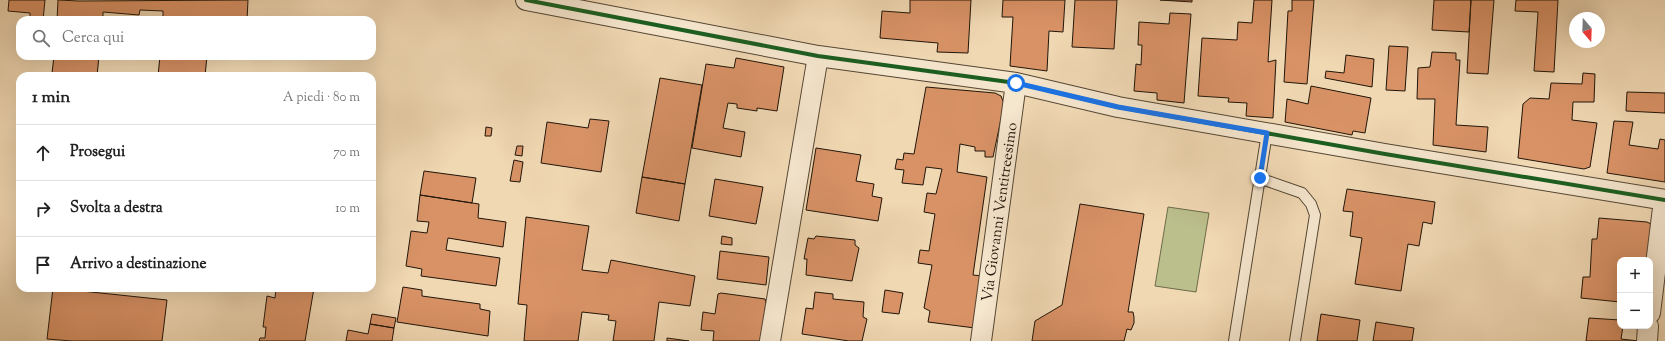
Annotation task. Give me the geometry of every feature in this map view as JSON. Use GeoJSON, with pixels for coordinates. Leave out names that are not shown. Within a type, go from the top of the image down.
{"type":"FeatureCollection","features":[{"type":"Feature","properties":{"kind":"street"},"geometry":{"type":"LineString","coordinates":[[526,0],[603,7],[818,56],[1016,83],[1118,107],[1664,200],[1652,293]]}},
{"type":"Feature","properties":{"kind":"street"},"geometry":{"type":"LineString","coordinates":[[770,341],[818,56]]}},
{"type":"Feature","properties":{"kind":"street","name":"Via Giovanni Ventitreesimo"},"geometry":{"type":"LineString","coordinates":[[981,341],[1016,83]]}},
{"type":"Feature","properties":{"kind":"street"},"geometry":{"type":"LineString","coordinates":[[1647,341],[1648,329]]}},
{"type":"Feature","properties":{"kind":"lane"},"geometry":{"type":"LineString","coordinates":[[1234,341],[1267,133]]}},
{"type":"Feature","properties":{"kind":"lane"},"geometry":{"type":"LineString","coordinates":[[1260,178],[1302,193],[1311,204],[1315,215],[1295,341]]}},
{"type":"Feature","properties":{"kind":"green space"},"geometry":{"type":"Polygon","coordinates":[[[1168,207],[1209,213],[1196,292],[1155,286],[1168,207]]]}},
{"type":"Feature","properties":{"kind":"building"},"geometry":{"type":"Polygon","coordinates":[[[9,0],[45,0],[43,16],[30,16],[30,13],[8,11],[9,0]]]}},
{"type":"Feature","properties":{"kind":"building"},"geometry":{"type":"Polygon","coordinates":[[[58,0],[248,0],[247,16],[163,16],[163,11],[140,10],[139,15],[103,12],[103,16],[57,16],[58,0]]]}},
{"type":"Feature","properties":{"kind":"building"},"geometry":{"type":"Polygon","coordinates":[[[910,0],[971,0],[968,53],[937,52],[938,43],[880,38],[882,11],[910,13],[910,0]]]}},
{"type":"Feature","properties":{"kind":"building"},"geometry":{"type":"Polygon","coordinates":[[[1003,0],[1065,0],[1063,32],[1049,31],[1047,71],[1010,66],[1013,17],[1002,17],[1003,0]]]}},
{"type":"Feature","properties":{"kind":"building"},"geometry":{"type":"Polygon","coordinates":[[[1075,0],[1117,0],[1114,49],[1072,47],[1075,0]]]}},
{"type":"Feature","properties":{"kind":"building"},"geometry":{"type":"Polygon","coordinates":[[[1160,0],[1192,0],[1192,2],[1160,0]]]}},
{"type":"Feature","properties":{"kind":"building"},"geometry":{"type":"Polygon","coordinates":[[[1254,0],[1272,0],[1268,62],[1276,60],[1273,118],[1246,116],[1247,103],[1228,102],[1229,98],[1198,96],[1202,38],[1237,40],[1238,22],[1252,23],[1254,0]]]}},
{"type":"Feature","properties":{"kind":"building"},"geometry":{"type":"Polygon","coordinates":[[[1292,0],[1314,0],[1307,84],[1284,82],[1288,11],[1292,11],[1292,0]]]}},
{"type":"Feature","properties":{"kind":"building"},"geometry":{"type":"Polygon","coordinates":[[[1434,0],[1471,0],[1469,32],[1432,30],[1434,0]]]}},
{"type":"Feature","properties":{"kind":"building"},"geometry":{"type":"Polygon","coordinates":[[[1471,0],[1494,0],[1488,74],[1467,73],[1471,0]]]}},
{"type":"Feature","properties":{"kind":"building"},"geometry":{"type":"Polygon","coordinates":[[[1516,0],[1558,0],[1554,72],[1534,71],[1538,12],[1515,11],[1516,0]]]}},
{"type":"Feature","properties":{"kind":"building"},"geometry":{"type":"Polygon","coordinates":[[[1170,13],[1191,14],[1184,103],[1157,100],[1157,93],[1134,91],[1136,64],[1141,65],[1142,45],[1138,45],[1139,22],[1169,24],[1170,13]]]}},
{"type":"Feature","properties":{"kind":"building"},"geometry":{"type":"Polygon","coordinates":[[[1389,46],[1408,47],[1405,91],[1386,90],[1389,46]]]}},
{"type":"Feature","properties":{"kind":"building"},"geometry":{"type":"Polygon","coordinates":[[[1432,52],[1456,53],[1456,60],[1460,60],[1456,125],[1488,127],[1486,152],[1433,145],[1435,99],[1417,99],[1418,68],[1430,67],[1432,52]]]}},
{"type":"Feature","properties":{"kind":"building"},"geometry":{"type":"Polygon","coordinates":[[[1346,55],[1374,59],[1372,87],[1325,78],[1326,71],[1344,73],[1346,55]]]}},
{"type":"Feature","properties":{"kind":"building"},"geometry":{"type":"Polygon","coordinates":[[[736,58],[784,67],[777,111],[757,108],[757,111],[737,108],[737,104],[728,103],[723,128],[745,132],[741,157],[692,148],[706,64],[734,68],[736,58]]]}},
{"type":"Feature","properties":{"kind":"building"},"geometry":{"type":"Polygon","coordinates":[[[54,60],[99,60],[97,72],[52,72],[54,60]]]}},
{"type":"Feature","properties":{"kind":"building"},"geometry":{"type":"Polygon","coordinates":[[[160,60],[207,60],[205,72],[158,72],[160,60]]]}},
{"type":"Feature","properties":{"kind":"building"},"geometry":{"type":"Polygon","coordinates":[[[1583,73],[1595,74],[1594,102],[1573,102],[1572,120],[1597,123],[1590,167],[1584,169],[1518,158],[1523,104],[1530,98],[1549,99],[1551,83],[1582,84],[1583,73]]]}},
{"type":"Feature","properties":{"kind":"building"},"geometry":{"type":"Polygon","coordinates":[[[660,78],[702,85],[685,184],[642,177],[660,78]]]}},
{"type":"Feature","properties":{"kind":"building"},"geometry":{"type":"Polygon","coordinates":[[[1311,86],[1371,98],[1365,133],[1353,131],[1352,135],[1285,122],[1287,99],[1308,104],[1311,86]]]}},
{"type":"Feature","properties":{"kind":"building"},"geometry":{"type":"Polygon","coordinates":[[[926,87],[995,93],[1001,96],[1004,105],[993,157],[985,157],[985,151],[975,151],[975,147],[960,144],[957,172],[987,177],[973,275],[983,276],[975,328],[928,322],[930,311],[924,308],[932,265],[918,263],[920,250],[929,251],[935,214],[924,212],[927,193],[936,194],[942,169],[926,167],[923,185],[902,183],[904,170],[895,169],[897,159],[903,160],[904,153],[914,154],[926,87]]]}},
{"type":"Feature","properties":{"kind":"building"},"geometry":{"type":"Polygon","coordinates":[[[1627,92],[1665,93],[1665,113],[1626,111],[1627,92]]]}},
{"type":"Feature","properties":{"kind":"building"},"geometry":{"type":"Polygon","coordinates":[[[590,119],[609,121],[601,172],[541,163],[547,122],[588,128],[590,119]]]}},
{"type":"Feature","properties":{"kind":"building"},"geometry":{"type":"Polygon","coordinates":[[[1614,121],[1633,122],[1629,145],[1658,149],[1660,139],[1665,140],[1665,182],[1607,173],[1614,121]]]}},
{"type":"Feature","properties":{"kind":"building"},"geometry":{"type":"Polygon","coordinates":[[[486,127],[492,128],[491,136],[485,136],[486,127]]]}},
{"type":"Feature","properties":{"kind":"building"},"geometry":{"type":"Polygon","coordinates":[[[517,146],[523,146],[522,156],[515,155],[517,146]]]}},
{"type":"Feature","properties":{"kind":"building"},"geometry":{"type":"Polygon","coordinates":[[[816,148],[861,155],[856,181],[874,184],[872,196],[882,198],[878,221],[806,210],[816,148]]]}},
{"type":"Feature","properties":{"kind":"building"},"geometry":{"type":"Polygon","coordinates":[[[514,160],[523,162],[520,182],[510,181],[514,160]]]}},
{"type":"Feature","properties":{"kind":"building"},"geometry":{"type":"Polygon","coordinates":[[[424,171],[476,178],[472,203],[420,195],[424,171]]]}},
{"type":"Feature","properties":{"kind":"building"},"geometry":{"type":"Polygon","coordinates":[[[642,177],[685,184],[679,221],[636,213],[642,177]]]}},
{"type":"Feature","properties":{"kind":"building"},"geometry":{"type":"Polygon","coordinates":[[[715,179],[763,187],[756,224],[709,216],[715,179]]]}},
{"type":"Feature","properties":{"kind":"building"},"geometry":{"type":"Polygon","coordinates":[[[1347,189],[1435,202],[1432,224],[1423,222],[1419,246],[1408,244],[1401,291],[1355,284],[1362,238],[1350,236],[1353,212],[1343,211],[1347,189]]]}},
{"type":"Feature","properties":{"kind":"building"},"geometry":{"type":"Polygon","coordinates":[[[420,195],[479,204],[478,218],[506,222],[503,247],[448,238],[446,250],[500,258],[496,286],[421,276],[422,269],[406,266],[411,231],[427,233],[429,222],[417,221],[420,195]]]}},
{"type":"Feature","properties":{"kind":"building"},"geometry":{"type":"Polygon","coordinates":[[[1080,204],[1144,214],[1128,312],[1133,312],[1134,323],[1131,330],[1127,329],[1124,341],[1032,341],[1035,321],[1062,305],[1080,204]]]}},
{"type":"Feature","properties":{"kind":"building"},"geometry":{"type":"Polygon","coordinates":[[[526,217],[589,226],[582,270],[608,273],[611,260],[695,276],[690,306],[659,302],[654,341],[613,341],[616,321],[608,320],[609,315],[582,312],[578,341],[524,341],[527,305],[518,304],[526,217]]]}},
{"type":"Feature","properties":{"kind":"building"},"geometry":{"type":"Polygon","coordinates":[[[1599,218],[1647,222],[1651,224],[1649,257],[1617,257],[1617,302],[1581,298],[1583,277],[1590,277],[1592,239],[1597,239],[1599,218]]]}},
{"type":"Feature","properties":{"kind":"building"},"geometry":{"type":"Polygon","coordinates":[[[722,236],[732,238],[732,245],[721,244],[722,236]]]}},
{"type":"Feature","properties":{"kind":"building"},"geometry":{"type":"Polygon","coordinates":[[[816,236],[855,240],[855,245],[859,248],[852,281],[806,275],[807,259],[804,259],[808,238],[814,239],[816,236]]]}},
{"type":"Feature","properties":{"kind":"building"},"geometry":{"type":"Polygon","coordinates":[[[720,251],[769,257],[766,285],[717,279],[720,251]]]}},
{"type":"Feature","properties":{"kind":"building"},"geometry":{"type":"Polygon","coordinates":[[[403,287],[422,290],[422,296],[480,304],[480,309],[490,311],[488,336],[397,322],[403,287]]]}},
{"type":"Feature","properties":{"kind":"building"},"geometry":{"type":"Polygon","coordinates":[[[885,290],[903,293],[899,314],[882,312],[885,290]]]}},
{"type":"Feature","properties":{"kind":"building"},"geometry":{"type":"Polygon","coordinates":[[[53,292],[91,292],[167,300],[162,341],[72,341],[47,339],[53,292]]]}},
{"type":"Feature","properties":{"kind":"building"},"geometry":{"type":"Polygon","coordinates":[[[276,292],[313,292],[305,341],[259,341],[260,338],[265,338],[266,327],[263,327],[267,296],[275,298],[276,292]]]}},
{"type":"Feature","properties":{"kind":"building"},"geometry":{"type":"Polygon","coordinates":[[[815,292],[833,294],[833,299],[864,302],[863,317],[867,319],[862,341],[849,341],[802,334],[806,308],[813,309],[815,292]]]}},
{"type":"Feature","properties":{"kind":"building"},"geometry":{"type":"Polygon","coordinates":[[[721,293],[765,299],[766,302],[761,341],[713,341],[714,331],[701,330],[703,312],[715,314],[718,294],[721,293]]]}},
{"type":"Feature","properties":{"kind":"building"},"geometry":{"type":"Polygon","coordinates":[[[372,314],[396,318],[394,328],[370,324],[372,314]]]}},
{"type":"Feature","properties":{"kind":"building"},"geometry":{"type":"Polygon","coordinates":[[[1321,314],[1360,320],[1357,341],[1317,341],[1321,314]]]}},
{"type":"Feature","properties":{"kind":"building"},"geometry":{"type":"Polygon","coordinates":[[[1589,318],[1617,320],[1617,329],[1623,329],[1621,339],[1639,341],[1586,341],[1589,318]]]}},
{"type":"Feature","properties":{"kind":"building"},"geometry":{"type":"Polygon","coordinates":[[[1376,322],[1414,328],[1412,341],[1373,341],[1376,322]]]}},
{"type":"Feature","properties":{"kind":"building"},"geometry":{"type":"Polygon","coordinates":[[[370,324],[394,328],[392,341],[346,341],[348,330],[368,334],[370,324]]]}},
{"type":"Feature","properties":{"kind":"building"},"geometry":{"type":"Polygon","coordinates":[[[667,338],[689,341],[667,341],[667,338]]]}},
{"type":"Feature","properties":{"kind":"cycle path"},"geometry":{"type":"LineString","coordinates":[[526,0],[818,56],[1016,83],[1118,107],[1385,154],[1665,200]]}},
{"type":"Feature","properties":{"kind":"route"},"geometry":{"type":"LineString","coordinates":[[1016,83],[1118,107],[1267,133],[1260,178]]}}]}
